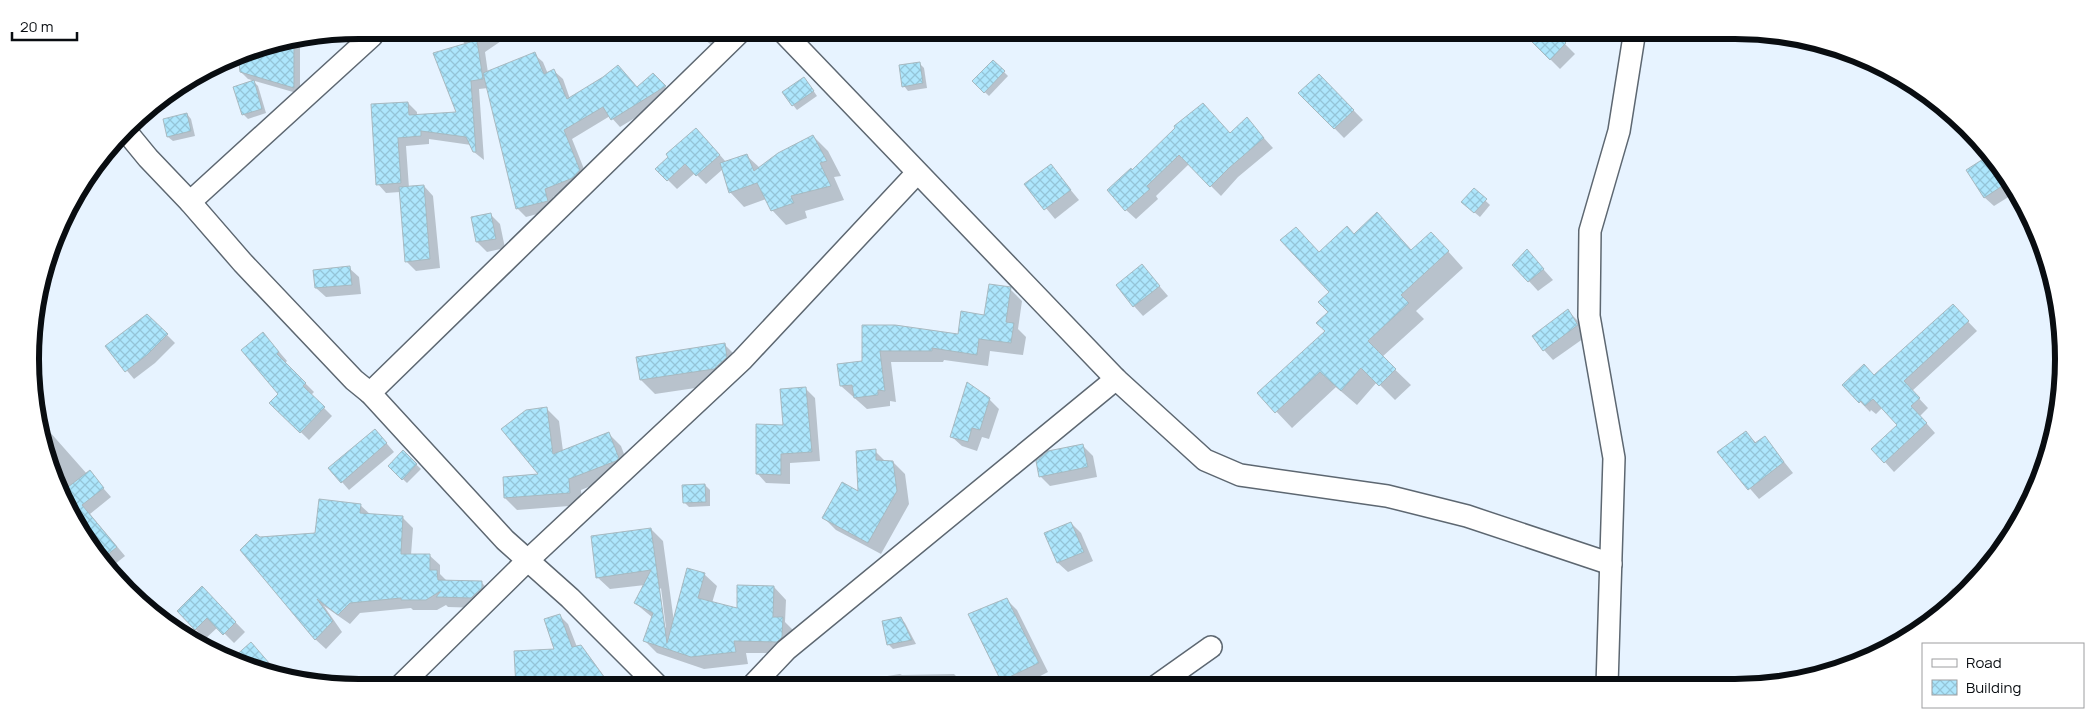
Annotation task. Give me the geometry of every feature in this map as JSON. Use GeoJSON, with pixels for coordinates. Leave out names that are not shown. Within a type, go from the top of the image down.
{"type":"FeatureCollection","features":[{"type":"Feature","properties":{"kind":"street"},"geometry":{"type":"LineString","coordinates":[[190,202],[369,39]]}},
{"type":"Feature","properties":{"kind":"street"},"geometry":{"type":"LineString","coordinates":[[370,393],[733,39]]}},
{"type":"Feature","properties":{"kind":"street"},"geometry":{"type":"LineString","coordinates":[[790,39],[1116,379],[1205,460],[1240,475],[1388,496],[1467,516],[1611,564]]}},
{"type":"Feature","properties":{"kind":"street"},"geometry":{"type":"LineString","coordinates":[[1607,679],[1614,458],[1589,316],[1590,231],[1619,132],[1634,39]]}},
{"type":"Feature","properties":{"kind":"street"},"geometry":{"type":"LineString","coordinates":[[130,136],[243,263],[354,380],[370,393],[458,491],[527,560],[577,604],[652,679]]}},
{"type":"Feature","properties":{"kind":"street"},"geometry":{"type":"LineString","coordinates":[[407,679],[527,560],[742,360],[917,173]]}},
{"type":"Feature","properties":{"kind":"street"},"geometry":{"type":"LineString","coordinates":[[759,679],[800,638],[1116,379]]}},
{"type":"Feature","properties":{"kind":"street"},"geometry":{"type":"LineString","coordinates":[[1166,679],[1211,647]]}},
{"type":"Feature","properties":{"kind":"building"},"geometry":{"type":"Polygon","coordinates":[[[1529,39],[1562,39],[1566,43],[1550,60],[1529,39]]]}},
{"type":"Feature","properties":{"kind":"building"},"geometry":{"type":"Polygon","coordinates":[[[477,40],[483,79],[471,81],[476,152],[473,152],[466,137],[421,131],[421,136],[398,138],[401,183],[376,185],[371,104],[408,102],[409,115],[456,112],[433,53],[477,40]]]}},
{"type":"Feature","properties":{"kind":"building"},"geometry":{"type":"Polygon","coordinates":[[[294,46],[294,88],[240,72],[239,62],[294,46]]]}},
{"type":"Feature","properties":{"kind":"building"},"geometry":{"type":"Polygon","coordinates":[[[535,52],[544,74],[554,69],[567,99],[603,77],[618,65],[637,87],[653,73],[666,86],[611,120],[603,107],[564,130],[580,170],[573,178],[545,189],[548,201],[516,209],[483,73],[535,52]]]}},
{"type":"Feature","properties":{"kind":"building"},"geometry":{"type":"Polygon","coordinates":[[[993,60],[1005,71],[984,93],[972,81],[993,60]]]}},
{"type":"Feature","properties":{"kind":"building"},"geometry":{"type":"Polygon","coordinates":[[[920,62],[923,83],[902,87],[899,65],[920,62]]]}},
{"type":"Feature","properties":{"kind":"building"},"geometry":{"type":"Polygon","coordinates":[[[1319,74],[1354,110],[1334,129],[1298,93],[1319,74]]]}},
{"type":"Feature","properties":{"kind":"building"},"geometry":{"type":"Polygon","coordinates":[[[804,77],[814,91],[792,106],[782,92],[804,77]]]}},
{"type":"Feature","properties":{"kind":"building"},"geometry":{"type":"Polygon","coordinates":[[[254,80],[262,109],[242,115],[233,87],[254,80]]]}},
{"type":"Feature","properties":{"kind":"building"},"geometry":{"type":"Polygon","coordinates":[[[1203,103],[1230,133],[1247,117],[1264,138],[1210,187],[1179,155],[1147,186],[1150,189],[1125,211],[1107,190],[1131,168],[1132,170],[1175,128],[1174,126],[1203,103]]]}},
{"type":"Feature","properties":{"kind":"building"},"geometry":{"type":"Polygon","coordinates":[[[187,113],[191,131],[167,137],[163,119],[187,113]]]}},
{"type":"Feature","properties":{"kind":"building"},"geometry":{"type":"Polygon","coordinates":[[[696,128],[720,155],[696,176],[685,164],[667,181],[655,169],[668,157],[666,154],[696,128]]]}},
{"type":"Feature","properties":{"kind":"building"},"geometry":{"type":"Polygon","coordinates":[[[813,135],[827,161],[820,163],[831,186],[791,196],[794,203],[771,211],[757,183],[729,193],[720,163],[747,154],[754,171],[778,153],[813,135]]]}},
{"type":"Feature","properties":{"kind":"building"},"geometry":{"type":"Polygon","coordinates":[[[1984,158],[2004,185],[1984,198],[1966,170],[1984,158]]]}},
{"type":"Feature","properties":{"kind":"building"},"geometry":{"type":"Polygon","coordinates":[[[1051,164],[1071,190],[1044,210],[1024,184],[1051,164]]]}},
{"type":"Feature","properties":{"kind":"building"},"geometry":{"type":"Polygon","coordinates":[[[424,185],[430,259],[405,262],[399,187],[424,185]]]}},
{"type":"Feature","properties":{"kind":"building"},"geometry":{"type":"Polygon","coordinates":[[[1474,188],[1487,199],[1474,213],[1461,202],[1474,188]]]}},
{"type":"Feature","properties":{"kind":"building"},"geometry":{"type":"Polygon","coordinates":[[[1377,212],[1411,250],[1431,232],[1449,251],[1401,295],[1409,303],[1368,341],[1396,369],[1379,386],[1361,368],[1341,391],[1320,372],[1275,413],[1257,393],[1325,331],[1316,323],[1328,312],[1318,302],[1329,292],[1280,240],[1296,227],[1319,252],[1347,226],[1354,234],[1377,212]]]}},
{"type":"Feature","properties":{"kind":"building"},"geometry":{"type":"Polygon","coordinates":[[[491,213],[496,239],[476,242],[471,217],[491,213]]]}},
{"type":"Feature","properties":{"kind":"building"},"geometry":{"type":"Polygon","coordinates":[[[1527,249],[1544,269],[1528,282],[1512,265],[1527,249]]]}},
{"type":"Feature","properties":{"kind":"building"},"geometry":{"type":"Polygon","coordinates":[[[1142,264],[1160,286],[1133,307],[1116,285],[1142,264]]]}},
{"type":"Feature","properties":{"kind":"building"},"geometry":{"type":"Polygon","coordinates":[[[350,266],[352,285],[315,288],[313,270],[350,266]]]}},
{"type":"Feature","properties":{"kind":"building"},"geometry":{"type":"Polygon","coordinates":[[[989,284],[1011,287],[1006,322],[1014,323],[1011,343],[979,339],[977,355],[932,348],[932,351],[880,351],[885,391],[878,390],[878,395],[854,398],[852,385],[840,386],[837,364],[862,361],[862,325],[895,325],[958,334],[961,311],[984,315],[989,284]]]}},
{"type":"Feature","properties":{"kind":"building"},"geometry":{"type":"Polygon","coordinates":[[[1953,304],[1969,321],[1904,381],[1920,398],[1911,406],[1927,423],[1884,463],[1871,449],[1897,425],[1873,399],[1865,406],[1861,401],[1859,403],[1842,385],[1864,364],[1874,375],[1953,304]]]}},
{"type":"Feature","properties":{"kind":"building"},"geometry":{"type":"Polygon","coordinates":[[[1568,309],[1578,325],[1543,351],[1532,336],[1568,309]]]}},
{"type":"Feature","properties":{"kind":"building"},"geometry":{"type":"Polygon","coordinates":[[[147,314],[168,334],[147,355],[125,372],[105,346],[147,314]]]}},
{"type":"Feature","properties":{"kind":"building"},"geometry":{"type":"Polygon","coordinates":[[[263,332],[279,352],[277,354],[306,383],[303,386],[325,407],[300,433],[269,403],[278,394],[241,350],[263,332]]]}},
{"type":"Feature","properties":{"kind":"building"},"geometry":{"type":"Polygon","coordinates":[[[725,343],[727,357],[714,369],[640,380],[636,357],[725,343]]]}},
{"type":"Feature","properties":{"kind":"building"},"geometry":{"type":"Polygon","coordinates":[[[967,382],[990,398],[980,430],[972,428],[968,442],[950,437],[967,382]]]}},
{"type":"Feature","properties":{"kind":"building"},"geometry":{"type":"Polygon","coordinates":[[[806,387],[812,452],[781,454],[781,475],[756,474],[756,424],[783,425],[780,389],[806,387]]]}},
{"type":"Feature","properties":{"kind":"building"},"geometry":{"type":"Polygon","coordinates":[[[547,407],[553,454],[609,432],[619,458],[616,461],[569,479],[570,493],[504,498],[503,477],[538,474],[501,429],[526,410],[547,407]]]}},
{"type":"Feature","properties":{"kind":"building"},"geometry":{"type":"Polygon","coordinates":[[[375,429],[387,443],[341,483],[328,468],[375,429]]]}},
{"type":"Feature","properties":{"kind":"building"},"geometry":{"type":"Polygon","coordinates":[[[1746,431],[1755,443],[1765,436],[1784,462],[1748,490],[1717,452],[1746,431]]]}},
{"type":"Feature","properties":{"kind":"building"},"geometry":{"type":"Polygon","coordinates":[[[1083,444],[1088,467],[1039,477],[1036,461],[1048,451],[1083,444]]]}},
{"type":"Feature","properties":{"kind":"building"},"geometry":{"type":"Polygon","coordinates":[[[876,449],[876,460],[893,461],[897,491],[868,543],[822,518],[842,482],[858,491],[856,451],[876,449]]]}},
{"type":"Feature","properties":{"kind":"building"},"geometry":{"type":"Polygon","coordinates":[[[403,450],[417,464],[402,480],[388,466],[403,450]]]}},
{"type":"Feature","properties":{"kind":"building"},"geometry":{"type":"Polygon","coordinates":[[[90,470],[104,488],[82,505],[117,547],[106,556],[82,519],[65,486],[68,487],[90,470]]]}},
{"type":"Feature","properties":{"kind":"building"},"geometry":{"type":"Polygon","coordinates":[[[705,484],[706,502],[683,503],[682,485],[705,484]]]}},
{"type":"Feature","properties":{"kind":"building"},"geometry":{"type":"Polygon","coordinates":[[[319,499],[361,504],[360,513],[403,516],[401,554],[430,554],[430,570],[437,570],[438,580],[482,581],[482,588],[471,598],[436,597],[441,591],[426,600],[401,600],[401,598],[350,603],[338,615],[317,599],[333,621],[315,640],[240,550],[256,534],[260,537],[315,533],[319,499]]]}},
{"type":"Feature","properties":{"kind":"building"},"geometry":{"type":"Polygon","coordinates":[[[1071,522],[1084,552],[1057,563],[1044,533],[1071,522]]]}},
{"type":"Feature","properties":{"kind":"building"},"geometry":{"type":"Polygon","coordinates":[[[651,528],[667,643],[687,568],[705,573],[698,598],[737,608],[737,585],[774,586],[773,617],[783,617],[782,637],[777,642],[734,641],[736,652],[691,657],[643,641],[653,613],[634,603],[651,570],[596,578],[591,536],[651,528]]]}},
{"type":"Feature","properties":{"kind":"building"},"geometry":{"type":"Polygon","coordinates":[[[202,586],[236,622],[223,635],[207,618],[195,630],[177,611],[202,586]]]}},
{"type":"Feature","properties":{"kind":"building"},"geometry":{"type":"Polygon","coordinates":[[[1007,598],[1039,663],[1005,679],[1000,679],[968,614],[1007,598]]]}},
{"type":"Feature","properties":{"kind":"building"},"geometry":{"type":"Polygon","coordinates":[[[560,614],[572,647],[581,645],[606,679],[516,679],[514,651],[554,649],[544,619],[560,614]]]}},
{"type":"Feature","properties":{"kind":"building"},"geometry":{"type":"Polygon","coordinates":[[[901,617],[912,640],[887,645],[882,621],[901,617]]]}},
{"type":"Feature","properties":{"kind":"building"},"geometry":{"type":"Polygon","coordinates":[[[251,642],[272,667],[256,662],[236,655],[251,642]]]}}]}
